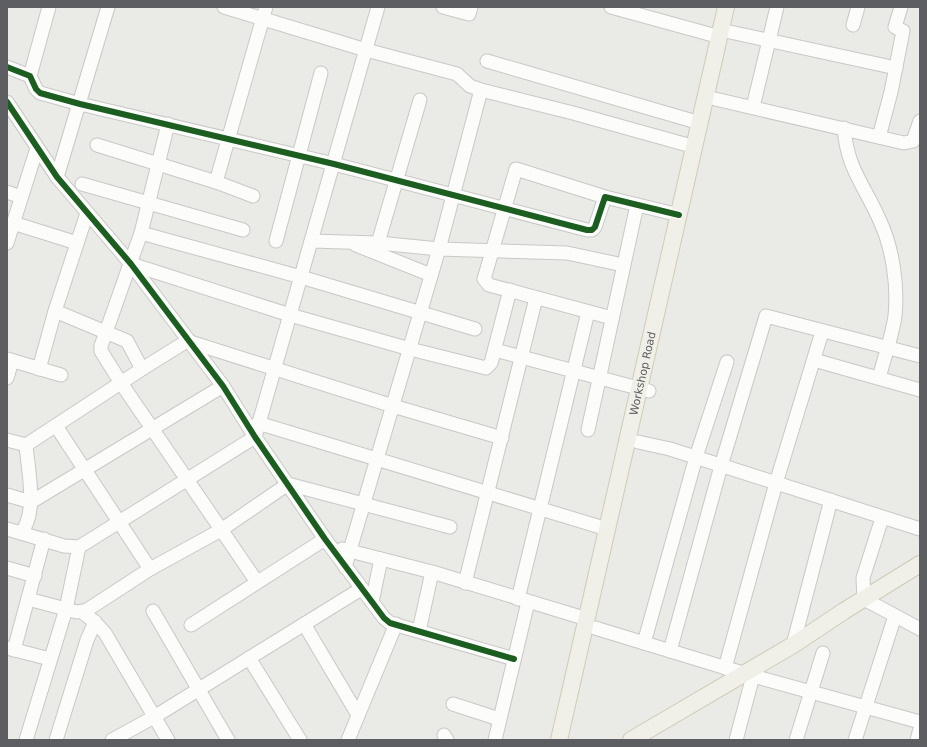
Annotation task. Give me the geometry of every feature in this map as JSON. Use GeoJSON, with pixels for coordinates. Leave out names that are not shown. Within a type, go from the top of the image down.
{"type":"FeatureCollection","features":[{"type":"Feature","properties":{"kind":"main road","name":"Workshop Road"},"geometry":{"type":"LineString","coordinates":[[570,740],[607,529],[644,390],[715,99],[725,35],[726,7]]}},
{"type":"Feature","properties":{"kind":"main road","name":"Workshop Road"},"geometry":{"type":"LineString","coordinates":[[559,740],[638,442],[644,390],[679,215],[700,123],[725,35],[736,7]]}},
{"type":"Feature","properties":{"kind":"main road"},"geometry":{"type":"LineString","coordinates":[[631,740],[749,675],[793,645],[920,564]]}},
{"type":"Feature","properties":{"kind":"street"},"geometry":{"type":"LineString","coordinates":[[49,7],[30,76],[36,89],[40,92],[80,104],[334,164],[452,196],[592,230],[597,224],[605,197]]}},
{"type":"Feature","properties":{"kind":"street"},"geometry":{"type":"LineString","coordinates":[[57,177],[108,7]]}},
{"type":"Feature","properties":{"kind":"street"},"geometry":{"type":"LineString","coordinates":[[224,7],[265,13],[366,50],[457,74],[470,86],[481,90],[573,113],[695,147]]}},
{"type":"Feature","properties":{"kind":"street"},"geometry":{"type":"LineString","coordinates":[[7,529],[73,548],[79,547],[255,436],[378,7]]}},
{"type":"Feature","properties":{"kind":"street"},"geometry":{"type":"LineString","coordinates":[[443,7],[469,14],[471,7]]}},
{"type":"Feature","properties":{"kind":"street"},"geometry":{"type":"LineString","coordinates":[[611,7],[725,35],[769,40],[896,68]]}},
{"type":"Feature","properties":{"kind":"street"},"geometry":{"type":"LineString","coordinates":[[753,107],[777,7]]}},
{"type":"Feature","properties":{"kind":"street"},"geometry":{"type":"LineString","coordinates":[[853,25],[858,7]]}},
{"type":"Feature","properties":{"kind":"street"},"geometry":{"type":"LineString","coordinates":[[879,137],[891,92],[903,31],[895,27],[901,7]]}},
{"type":"Feature","properties":{"kind":"street"},"geometry":{"type":"LineString","coordinates":[[216,182],[265,13]]}},
{"type":"Feature","properties":{"kind":"street"},"geometry":{"type":"LineString","coordinates":[[487,61],[700,123]]}},
{"type":"Feature","properties":{"kind":"street"},"geometry":{"type":"LineString","coordinates":[[7,67],[30,76]]}},
{"type":"Feature","properties":{"kind":"street"},"geometry":{"type":"LineString","coordinates":[[276,241],[321,73]]}},
{"type":"Feature","properties":{"kind":"street"},"geometry":{"type":"LineString","coordinates":[[345,567],[439,248],[481,90]]}},
{"type":"Feature","properties":{"kind":"street"},"geometry":{"type":"LineString","coordinates":[[715,99],[909,143],[913,141],[920,121]]}},
{"type":"Feature","properties":{"kind":"street"},"geometry":{"type":"LineString","coordinates":[[378,243],[420,100]]}},
{"type":"Feature","properties":{"kind":"street"},"geometry":{"type":"LineString","coordinates":[[7,102],[57,177],[131,264],[187,341],[223,386],[327,542],[384,618],[396,624],[514,659]]}},
{"type":"Feature","properties":{"kind":"street"},"geometry":{"type":"LineString","coordinates":[[168,124],[141,233],[106,331],[101,351],[186,480],[257,582]]}},
{"type":"Feature","properties":{"kind":"street"},"geometry":{"type":"LineString","coordinates":[[844,128],[848,157],[881,222],[891,255],[895,303],[893,328],[886,347],[879,378]]}},
{"type":"Feature","properties":{"kind":"street"},"geometry":{"type":"LineString","coordinates":[[97,146],[158,163],[253,196]]}},
{"type":"Feature","properties":{"kind":"street"},"geometry":{"type":"LineString","coordinates":[[7,241],[37,148]]}},
{"type":"Feature","properties":{"kind":"street"},"geometry":{"type":"LineString","coordinates":[[612,318],[485,283],[484,279],[516,169],[605,197],[679,215]]}},
{"type":"Feature","properties":{"kind":"street"},"geometry":{"type":"LineString","coordinates":[[82,184],[243,230]]}},
{"type":"Feature","properties":{"kind":"street"},"geometry":{"type":"LineString","coordinates":[[7,192],[21,197]]}},
{"type":"Feature","properties":{"kind":"street"},"geometry":{"type":"LineString","coordinates":[[588,430],[638,205]]}},
{"type":"Feature","properties":{"kind":"street"},"geometry":{"type":"LineString","coordinates":[[39,369],[55,311],[87,213]]}},
{"type":"Feature","properties":{"kind":"street"},"geometry":{"type":"LineString","coordinates":[[13,223],[77,243]]}},
{"type":"Feature","properties":{"kind":"street"},"geometry":{"type":"LineString","coordinates":[[141,233],[301,277],[475,329]]}},
{"type":"Feature","properties":{"kind":"street"},"geometry":{"type":"LineString","coordinates":[[311,241],[567,253],[624,265]]}},
{"type":"Feature","properties":{"kind":"street"},"geometry":{"type":"LineString","coordinates":[[350,243],[431,275]]}},
{"type":"Feature","properties":{"kind":"street"},"geometry":{"type":"LineString","coordinates":[[131,264],[290,315],[410,349],[486,368],[491,363],[510,290]]}},
{"type":"Feature","properties":{"kind":"street"},"geometry":{"type":"LineString","coordinates":[[465,583],[536,298]]}},
{"type":"Feature","properties":{"kind":"street"},"geometry":{"type":"LineString","coordinates":[[55,311],[127,341],[142,368]]}},
{"type":"Feature","properties":{"kind":"street"},"geometry":{"type":"LineString","coordinates":[[495,740],[514,659],[538,509],[588,312]]}},
{"type":"Feature","properties":{"kind":"street"},"geometry":{"type":"LineString","coordinates":[[670,651],[721,466],[766,316],[822,332],[920,356]]}},
{"type":"Feature","properties":{"kind":"street"},"geometry":{"type":"LineString","coordinates":[[725,668],[776,483],[822,332]]}},
{"type":"Feature","properties":{"kind":"street"},"geometry":{"type":"LineString","coordinates":[[7,440],[26,445],[142,368],[187,341],[393,406],[502,438]]}},
{"type":"Feature","properties":{"kind":"street"},"geometry":{"type":"LineString","coordinates":[[494,350],[522,356],[644,390]]}},
{"type":"Feature","properties":{"kind":"street"},"geometry":{"type":"LineString","coordinates":[[7,378],[10,360],[61,375]]}},
{"type":"Feature","properties":{"kind":"street"},"geometry":{"type":"LineString","coordinates":[[814,360],[920,390]]}},
{"type":"Feature","properties":{"kind":"street"},"geometry":{"type":"LineString","coordinates":[[644,643],[696,457],[727,362]]}},
{"type":"Feature","properties":{"kind":"street"},"geometry":{"type":"LineString","coordinates":[[7,495],[31,502],[153,430],[223,386]]}},
{"type":"Feature","properties":{"kind":"street"},"geometry":{"type":"LineString","coordinates":[[258,423],[377,460],[488,491],[538,509],[607,529]]}},
{"type":"Feature","properties":{"kind":"street"},"geometry":{"type":"LineString","coordinates":[[56,426],[84,471],[150,569]]}},
{"type":"Feature","properties":{"kind":"street"},"geometry":{"type":"LineString","coordinates":[[638,442],[670,449],[696,457],[920,529]]}},
{"type":"Feature","properties":{"kind":"street"},"geometry":{"type":"LineString","coordinates":[[21,533],[27,526],[31,502],[26,445]]}},
{"type":"Feature","properties":{"kind":"street"},"geometry":{"type":"LineString","coordinates":[[82,612],[150,569],[221,530],[288,484],[450,527]]}},
{"type":"Feature","properties":{"kind":"street"},"geometry":{"type":"LineString","coordinates":[[793,645],[831,500]]}},
{"type":"Feature","properties":{"kind":"street"},"geometry":{"type":"LineString","coordinates":[[882,518],[864,578],[864,599],[920,629]]}},
{"type":"Feature","properties":{"kind":"street"},"geometry":{"type":"LineString","coordinates":[[44,539],[28,599],[10,649],[50,659]]}},
{"type":"Feature","properties":{"kind":"street"},"geometry":{"type":"LineString","coordinates":[[327,542],[350,551],[432,572],[523,600],[644,643],[725,668],[920,722]]}},
{"type":"Feature","properties":{"kind":"street"},"geometry":{"type":"LineString","coordinates":[[191,625],[257,582],[327,542]]}},
{"type":"Feature","properties":{"kind":"street"},"geometry":{"type":"LineString","coordinates":[[26,740],[66,609],[79,547]]}},
{"type":"Feature","properties":{"kind":"street"},"geometry":{"type":"LineString","coordinates":[[372,602],[381,559]]}},
{"type":"Feature","properties":{"kind":"street"},"geometry":{"type":"LineString","coordinates":[[7,568],[35,576]]}},
{"type":"Feature","properties":{"kind":"street"},"geometry":{"type":"LineString","coordinates":[[419,631],[432,572]]}},
{"type":"Feature","properties":{"kind":"street"},"geometry":{"type":"LineString","coordinates":[[112,740],[154,717],[361,589]]}},
{"type":"Feature","properties":{"kind":"street"},"geometry":{"type":"LineString","coordinates":[[28,599],[82,612],[95,622],[105,633],[168,740]]}},
{"type":"Feature","properties":{"kind":"street"},"geometry":{"type":"LineString","coordinates":[[153,611],[228,740]]}},
{"type":"Feature","properties":{"kind":"street"},"geometry":{"type":"LineString","coordinates":[[855,740],[896,616]]}},
{"type":"Feature","properties":{"kind":"street"},"geometry":{"type":"LineString","coordinates":[[56,740],[87,640],[95,622]]}},
{"type":"Feature","properties":{"kind":"street"},"geometry":{"type":"LineString","coordinates":[[304,624],[358,715]]}},
{"type":"Feature","properties":{"kind":"street"},"geometry":{"type":"LineString","coordinates":[[348,740],[396,624]]}},
{"type":"Feature","properties":{"kind":"street"},"geometry":{"type":"LineString","coordinates":[[796,740],[824,653]]}},
{"type":"Feature","properties":{"kind":"street"},"geometry":{"type":"LineString","coordinates":[[249,658],[300,740]]}},
{"type":"Feature","properties":{"kind":"street"},"geometry":{"type":"LineString","coordinates":[[736,740],[749,675]]}},
{"type":"Feature","properties":{"kind":"street"},"geometry":{"type":"LineString","coordinates":[[454,704],[499,719]]}},
{"type":"Feature","properties":{"kind":"street"},"geometry":{"type":"LineString","coordinates":[[917,740],[920,729]]}},
{"type":"Feature","properties":{"kind":"cycle path"},"geometry":{"type":"LineString","coordinates":[[7,67],[30,76],[36,89],[40,93],[80,104],[334,164],[587,230],[592,230],[595,227],[605,197],[679,215]]}},
{"type":"Feature","properties":{"kind":"cycle path"},"geometry":{"type":"LineString","coordinates":[[7,102],[57,177],[131,264],[223,386],[255,437],[325,539],[384,618],[390,623],[514,659]]}}]}
